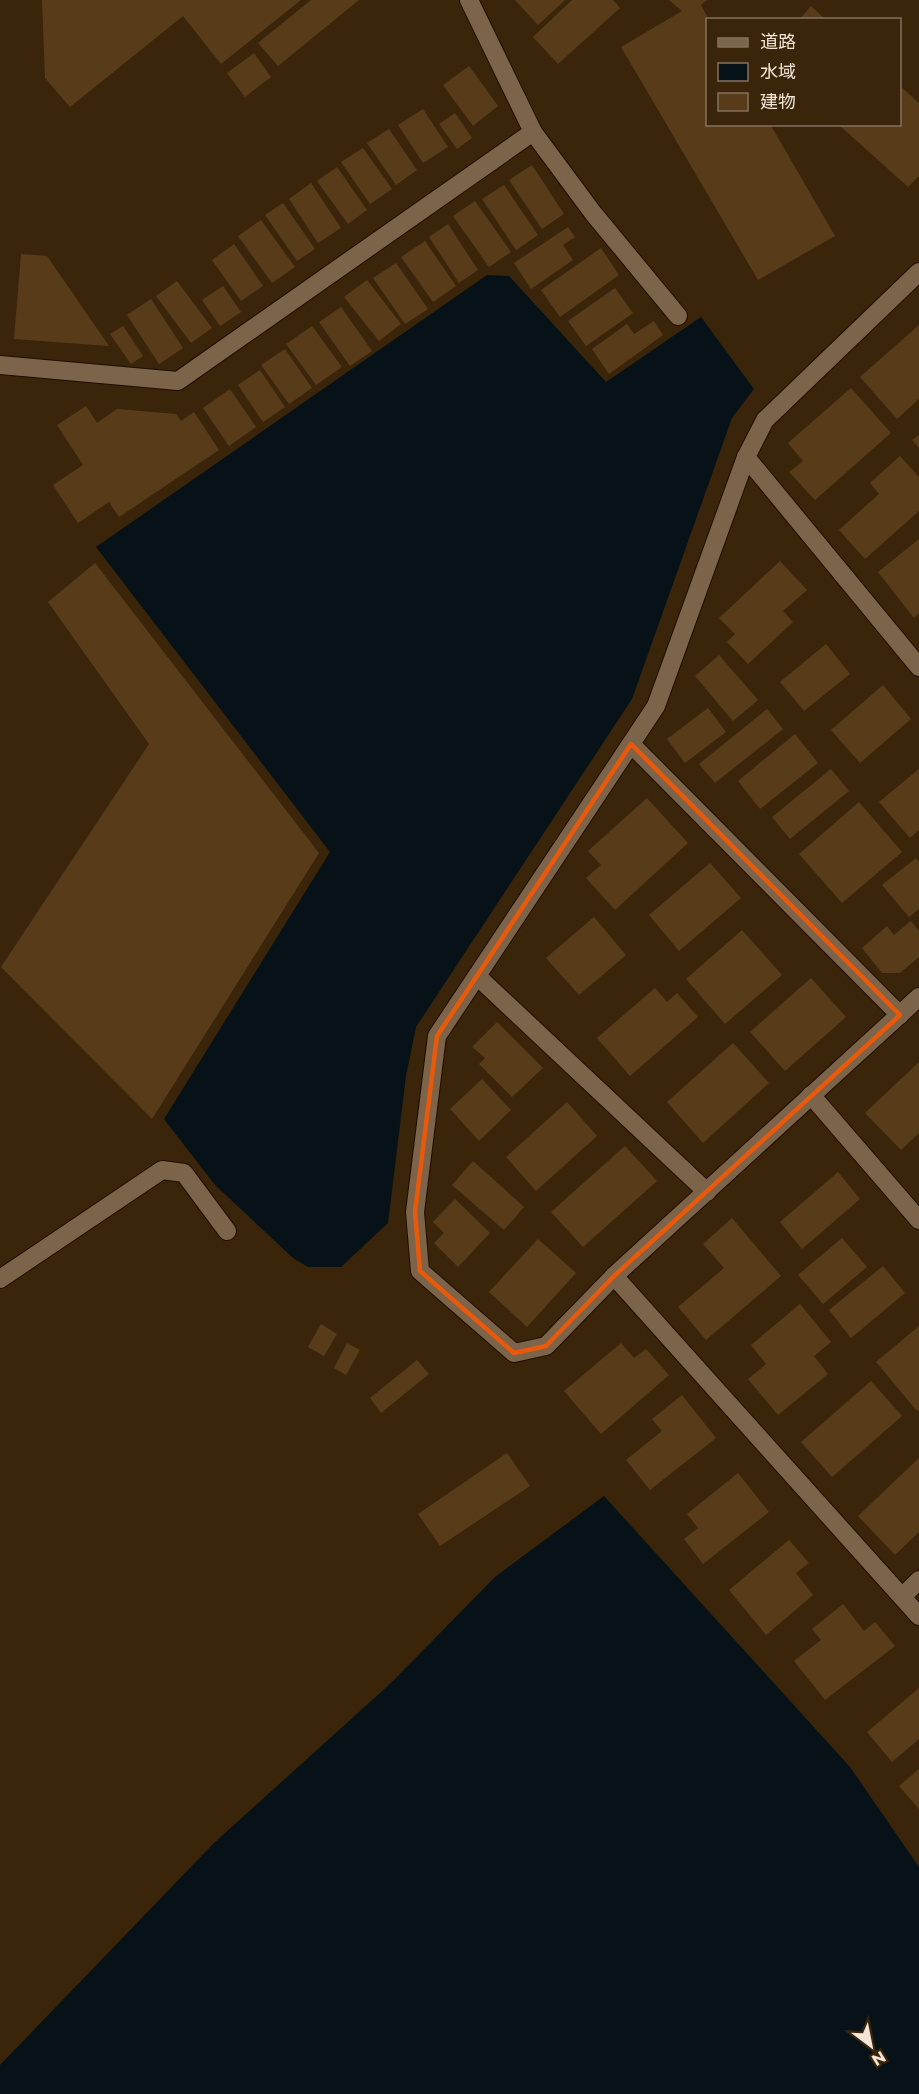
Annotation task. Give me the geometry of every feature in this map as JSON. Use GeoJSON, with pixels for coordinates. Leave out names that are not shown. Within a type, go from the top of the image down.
{"type":"FeatureCollection","features":[{"type":"Feature","properties":{"kind":"street"},"geometry":{"type":"LineString","coordinates":[[469,0],[533,132],[593,213],[678,316]]}},
{"type":"Feature","properties":{"kind":"street"},"geometry":{"type":"LineString","coordinates":[[0,365],[178,381],[533,132]]}},
{"type":"Feature","properties":{"kind":"street"},"geometry":{"type":"LineString","coordinates":[[919,272],[765,420],[746,457],[656,706],[437,1036],[415,1212],[420,1271],[514,1353],[546,1346],[614,1276],[919,997]]}},
{"type":"Feature","properties":{"kind":"street"},"geometry":{"type":"LineString","coordinates":[[746,457],[919,667]]}},
{"type":"Feature","properties":{"kind":"street"},"geometry":{"type":"LineString","coordinates":[[631,744],[900,1015]]}},
{"type":"Feature","properties":{"kind":"street"},"geometry":{"type":"LineString","coordinates":[[477,976],[706,1192]]}},
{"type":"Feature","properties":{"kind":"street"},"geometry":{"type":"LineString","coordinates":[[811,1095],[919,1220]]}},
{"type":"Feature","properties":{"kind":"street"},"geometry":{"type":"LineString","coordinates":[[0,1279],[162,1170],[183,1173],[227,1231]]}},
{"type":"Feature","properties":{"kind":"street"},"geometry":{"type":"LineString","coordinates":[[614,1276],[919,1616]]}},
{"type":"Feature","properties":{"kind":"street"},"geometry":{"type":"LineString","coordinates":[[903,1596],[919,1580]]}},
{"type":"Feature","properties":{"kind":"highlighted area"},"geometry":{"type":"Polygon","coordinates":[[[631,744],[900,1015],[614,1276],[546,1346],[514,1353],[420,1271],[415,1212],[437,1036],[631,744]]]}},
{"type":"Feature","properties":{"kind":"water"},"geometry":{"type":"Polygon","coordinates":[[[487,275],[509,276],[606,382],[701,317],[754,389],[732,418],[632,699],[416,1027],[406,1076],[388,1223],[341,1267],[308,1267],[293,1258],[215,1185],[164,1119],[330,852],[96,547],[487,275]]]}},
{"type":"Feature","properties":{"kind":"water"},"geometry":{"type":"Polygon","coordinates":[[[604,1496],[850,1767],[919,1867],[919,2094],[0,2094],[0,2065],[214,1843],[391,1683],[495,1577],[604,1496]]]}},
{"type":"Feature","properties":{"kind":"building"},"geometry":{"type":"Polygon","coordinates":[[[42,0],[301,0],[221,64],[183,16],[70,107],[45,78],[42,0]]]}},
{"type":"Feature","properties":{"kind":"building"},"geometry":{"type":"Polygon","coordinates":[[[311,0],[359,0],[278,66],[258,43],[311,0]]]}},
{"type":"Feature","properties":{"kind":"building"},"geometry":{"type":"Polygon","coordinates":[[[515,0],[565,0],[538,25],[515,0]]]}},
{"type":"Feature","properties":{"kind":"building"},"geometry":{"type":"Polygon","coordinates":[[[572,0],[613,0],[620,8],[558,64],[533,37],[572,0]]]}},
{"type":"Feature","properties":{"kind":"building"},"geometry":{"type":"Polygon","coordinates":[[[669,0],[707,0],[701,5],[708,18],[706,18],[706,126],[771,126],[835,236],[758,280],[621,47],[682,11],[669,0]]]}},
{"type":"Feature","properties":{"kind":"building"},"geometry":{"type":"Polygon","coordinates":[[[811,6],[824,18],[801,18],[811,6]]]}},
{"type":"Feature","properties":{"kind":"building"},"geometry":{"type":"Polygon","coordinates":[[[254,53],[271,77],[245,97],[227,73],[254,53]]]}},
{"type":"Feature","properties":{"kind":"building"},"geometry":{"type":"Polygon","coordinates":[[[469,66],[498,106],[473,126],[443,85],[469,66]]]}},
{"type":"Feature","properties":{"kind":"building"},"geometry":{"type":"Polygon","coordinates":[[[901,87],[919,103],[919,176],[908,187],[840,126],[901,126],[901,87]]]}},
{"type":"Feature","properties":{"kind":"building"},"geometry":{"type":"Polygon","coordinates":[[[423,109],[448,147],[423,163],[398,125],[423,109]]]}},
{"type":"Feature","properties":{"kind":"building"},"geometry":{"type":"Polygon","coordinates":[[[455,113],[472,138],[457,149],[439,124],[455,113]]]}},
{"type":"Feature","properties":{"kind":"building"},"geometry":{"type":"Polygon","coordinates":[[[389,129],[417,170],[396,185],[367,143],[389,129]]]}},
{"type":"Feature","properties":{"kind":"building"},"geometry":{"type":"Polygon","coordinates":[[[363,148],[392,189],[370,204],[341,162],[363,148]]]}},
{"type":"Feature","properties":{"kind":"building"},"geometry":{"type":"Polygon","coordinates":[[[532,165],[564,214],[542,229],[509,180],[532,165]]]}},
{"type":"Feature","properties":{"kind":"building"},"geometry":{"type":"Polygon","coordinates":[[[337,167],[367,210],[348,224],[317,181],[337,167]]]}},
{"type":"Feature","properties":{"kind":"building"},"geometry":{"type":"Polygon","coordinates":[[[311,183],[341,228],[318,243],[289,199],[311,183]]]}},
{"type":"Feature","properties":{"kind":"building"},"geometry":{"type":"Polygon","coordinates":[[[504,185],[538,235],[516,250],[482,199],[504,185]]]}},
{"type":"Feature","properties":{"kind":"building"},"geometry":{"type":"Polygon","coordinates":[[[475,201],[511,252],[489,267],[453,216],[475,201]]]}},
{"type":"Feature","properties":{"kind":"building"},"geometry":{"type":"Polygon","coordinates":[[[283,203],[315,249],[297,261],[265,215],[283,203]]]}},
{"type":"Feature","properties":{"kind":"building"},"geometry":{"type":"Polygon","coordinates":[[[261,220],[295,267],[272,283],[238,236],[261,220]]]}},
{"type":"Feature","properties":{"kind":"building"},"geometry":{"type":"Polygon","coordinates":[[[448,224],[478,270],[459,283],[429,237],[448,224]]]}},
{"type":"Feature","properties":{"kind":"building"},"geometry":{"type":"Polygon","coordinates":[[[568,227],[575,237],[563,245],[573,260],[531,289],[514,263],[568,227]]]}},
{"type":"Feature","properties":{"kind":"building"},"geometry":{"type":"Polygon","coordinates":[[[425,241],[456,286],[433,302],[401,257],[425,241]]]}},
{"type":"Feature","properties":{"kind":"building"},"geometry":{"type":"Polygon","coordinates":[[[234,244],[263,286],[241,301],[212,260],[234,244]]]}},
{"type":"Feature","properties":{"kind":"building"},"geometry":{"type":"Polygon","coordinates":[[[601,248],[619,275],[560,317],[541,290],[601,248]]]}},
{"type":"Feature","properties":{"kind":"building"},"geometry":{"type":"Polygon","coordinates":[[[21,254],[47,256],[109,346],[14,339],[21,254]]]}},
{"type":"Feature","properties":{"kind":"building"},"geometry":{"type":"Polygon","coordinates":[[[396,263],[428,309],[405,324],[373,278],[396,263]]]}},
{"type":"Feature","properties":{"kind":"building"},"geometry":{"type":"Polygon","coordinates":[[[367,280],[401,324],[379,341],[344,297],[367,280]]]}},
{"type":"Feature","properties":{"kind":"building"},"geometry":{"type":"Polygon","coordinates":[[[177,281],[212,328],[191,343],[156,296],[177,281]]]}},
{"type":"Feature","properties":{"kind":"building"},"geometry":{"type":"Polygon","coordinates":[[[223,286],[241,312],[220,326],[202,300],[223,286]]]}},
{"type":"Feature","properties":{"kind":"building"},"geometry":{"type":"Polygon","coordinates":[[[615,288],[633,313],[586,346],[568,321],[615,288]]]}},
{"type":"Feature","properties":{"kind":"building"},"geometry":{"type":"Polygon","coordinates":[[[151,299],[183,348],[159,364],[127,315],[151,299]]]}},
{"type":"Feature","properties":{"kind":"building"},"geometry":{"type":"Polygon","coordinates":[[[341,307],[372,351],[350,366],[319,322],[341,307]]]}},
{"type":"Feature","properties":{"kind":"building"},"geometry":{"type":"Polygon","coordinates":[[[654,321],[663,335],[609,374],[592,349],[627,324],[634,334],[654,321]]]}},
{"type":"Feature","properties":{"kind":"building"},"geometry":{"type":"Polygon","coordinates":[[[919,325],[919,399],[897,419],[860,377],[919,325]]]}},
{"type":"Feature","properties":{"kind":"building"},"geometry":{"type":"Polygon","coordinates":[[[123,326],[143,356],[131,364],[110,334],[123,326]]]}},
{"type":"Feature","properties":{"kind":"building"},"geometry":{"type":"Polygon","coordinates":[[[312,326],[342,367],[316,385],[286,344],[312,326]]]}},
{"type":"Feature","properties":{"kind":"building"},"geometry":{"type":"Polygon","coordinates":[[[285,349],[312,388],[289,404],[261,365],[285,349]]]}},
{"type":"Feature","properties":{"kind":"building"},"geometry":{"type":"Polygon","coordinates":[[[260,370],[285,407],[263,422],[238,385],[260,370]]]}},
{"type":"Feature","properties":{"kind":"building"},"geometry":{"type":"Polygon","coordinates":[[[851,388],[891,433],[815,500],[789,472],[803,461],[788,443],[851,388]]]}},
{"type":"Feature","properties":{"kind":"building"},"geometry":{"type":"Polygon","coordinates":[[[230,389],[256,427],[229,446],[203,408],[230,389]]]}},
{"type":"Feature","properties":{"kind":"building"},"geometry":{"type":"Polygon","coordinates":[[[86,406],[97,423],[117,409],[176,414],[181,421],[194,412],[219,450],[119,517],[109,502],[78,523],[53,485],[83,465],[57,425],[86,406]]]}},
{"type":"Feature","properties":{"kind":"building"},"geometry":{"type":"Polygon","coordinates":[[[919,435],[919,448],[912,440],[919,435]]]}},
{"type":"Feature","properties":{"kind":"building"},"geometry":{"type":"Polygon","coordinates":[[[900,456],[919,477],[919,511],[865,559],[839,530],[879,494],[870,483],[900,456]]]}},
{"type":"Feature","properties":{"kind":"building"},"geometry":{"type":"Polygon","coordinates":[[[919,539],[919,613],[914,618],[878,572],[919,539]]]}},
{"type":"Feature","properties":{"kind":"building"},"geometry":{"type":"Polygon","coordinates":[[[780,561],[807,590],[783,611],[793,622],[748,664],[727,642],[735,634],[719,618],[780,561]]]}},
{"type":"Feature","properties":{"kind":"building"},"geometry":{"type":"Polygon","coordinates":[[[95,563],[319,853],[152,1119],[1,967],[149,744],[48,602],[95,563]]]}},
{"type":"Feature","properties":{"kind":"building"},"geometry":{"type":"Polygon","coordinates":[[[826,644],[850,674],[804,711],[780,682],[826,644]]]}},
{"type":"Feature","properties":{"kind":"building"},"geometry":{"type":"Polygon","coordinates":[[[719,655],[758,700],[733,721],[695,676],[719,655]]]}},
{"type":"Feature","properties":{"kind":"building"},"geometry":{"type":"Polygon","coordinates":[[[883,685],[911,719],[860,763],[831,730],[883,685]]]}},
{"type":"Feature","properties":{"kind":"building"},"geometry":{"type":"Polygon","coordinates":[[[708,708],[726,732],[685,763],[667,739],[708,708]]]}},
{"type":"Feature","properties":{"kind":"building"},"geometry":{"type":"Polygon","coordinates":[[[767,709],[783,729],[715,783],[699,764],[767,709]]]}},
{"type":"Feature","properties":{"kind":"building"},"geometry":{"type":"Polygon","coordinates":[[[795,734],[818,763],[760,809],[738,781],[795,734]]]}},
{"type":"Feature","properties":{"kind":"building"},"geometry":{"type":"Polygon","coordinates":[[[831,769],[849,791],[790,839],[772,817],[831,769]]]}},
{"type":"Feature","properties":{"kind":"building"},"geometry":{"type":"Polygon","coordinates":[[[919,769],[919,830],[910,838],[879,802],[919,769]]]}},
{"type":"Feature","properties":{"kind":"building"},"geometry":{"type":"Polygon","coordinates":[[[647,798],[688,843],[615,910],[586,878],[601,865],[588,851],[647,798]]]}},
{"type":"Feature","properties":{"kind":"building"},"geometry":{"type":"Polygon","coordinates":[[[859,802],[902,852],[842,903],[799,854],[859,802]]]}},
{"type":"Feature","properties":{"kind":"building"},"geometry":{"type":"Polygon","coordinates":[[[916,858],[919,862],[919,909],[909,917],[882,885],[916,858]]]}},
{"type":"Feature","properties":{"kind":"building"},"geometry":{"type":"Polygon","coordinates":[[[710,863],[741,898],[679,951],[649,915],[710,863]]]}},
{"type":"Feature","properties":{"kind":"building"},"geometry":{"type":"Polygon","coordinates":[[[594,917],[626,955],[579,995],[546,958],[594,917]]]}},
{"type":"Feature","properties":{"kind":"building"},"geometry":{"type":"Polygon","coordinates":[[[911,921],[919,931],[919,957],[900,973],[882,973],[862,948],[887,926],[894,935],[911,921]]]}},
{"type":"Feature","properties":{"kind":"building"},"geometry":{"type":"Polygon","coordinates":[[[742,930],[782,975],[725,1024],[686,979],[742,930]]]}},
{"type":"Feature","properties":{"kind":"building"},"geometry":{"type":"Polygon","coordinates":[[[811,978],[846,1017],[785,1071],[750,1032],[811,978]]]}},
{"type":"Feature","properties":{"kind":"building"},"geometry":{"type":"Polygon","coordinates":[[[655,988],[667,1002],[677,993],[698,1017],[630,1076],[597,1038],[655,988]]]}},
{"type":"Feature","properties":{"kind":"building"},"geometry":{"type":"Polygon","coordinates":[[[497,1022],[543,1068],[512,1097],[479,1064],[485,1058],[472,1047],[497,1022]]]}},
{"type":"Feature","properties":{"kind":"building"},"geometry":{"type":"Polygon","coordinates":[[[733,1043],[769,1083],[703,1143],[667,1102],[733,1043]]]}},
{"type":"Feature","properties":{"kind":"building"},"geometry":{"type":"Polygon","coordinates":[[[919,1062],[919,1133],[901,1150],[865,1113],[919,1062]]]}},
{"type":"Feature","properties":{"kind":"building"},"geometry":{"type":"Polygon","coordinates":[[[482,1079],[511,1110],[479,1141],[450,1109],[482,1079]]]}},
{"type":"Feature","properties":{"kind":"building"},"geometry":{"type":"Polygon","coordinates":[[[567,1102],[597,1136],[536,1191],[506,1157],[567,1102]]]}},
{"type":"Feature","properties":{"kind":"building"},"geometry":{"type":"Polygon","coordinates":[[[625,1146],[657,1181],[583,1247],[551,1212],[625,1146]]]}},
{"type":"Feature","properties":{"kind":"building"},"geometry":{"type":"Polygon","coordinates":[[[473,1161],[524,1207],[504,1230],[452,1185],[473,1161]]]}},
{"type":"Feature","properties":{"kind":"building"},"geometry":{"type":"Polygon","coordinates":[[[838,1172],[860,1199],[802,1249],[780,1222],[838,1172]]]}},
{"type":"Feature","properties":{"kind":"building"},"geometry":{"type":"Polygon","coordinates":[[[455,1199],[490,1233],[458,1267],[434,1243],[444,1233],[433,1222],[455,1199]]]}},
{"type":"Feature","properties":{"kind":"building"},"geometry":{"type":"Polygon","coordinates":[[[732,1218],[781,1276],[706,1340],[678,1307],[724,1268],[703,1244],[732,1218]]]}},
{"type":"Feature","properties":{"kind":"building"},"geometry":{"type":"Polygon","coordinates":[[[842,1238],[867,1267],[823,1304],[798,1275],[842,1238]]]}},
{"type":"Feature","properties":{"kind":"building"},"geometry":{"type":"Polygon","coordinates":[[[538,1239],[576,1273],[527,1327],[489,1292],[538,1239]]]}},
{"type":"Feature","properties":{"kind":"building"},"geometry":{"type":"Polygon","coordinates":[[[883,1266],[905,1293],[851,1338],[829,1310],[883,1266]]]}},
{"type":"Feature","properties":{"kind":"building"},"geometry":{"type":"Polygon","coordinates":[[[800,1304],[831,1342],[814,1356],[828,1374],[778,1415],[748,1379],[766,1364],[751,1345],[800,1304]]]}},
{"type":"Feature","properties":{"kind":"building"},"geometry":{"type":"Polygon","coordinates":[[[321,1324],[337,1334],[324,1356],[308,1347],[321,1324]]]}},
{"type":"Feature","properties":{"kind":"building"},"geometry":{"type":"Polygon","coordinates":[[[919,1326],[919,1410],[917,1411],[876,1362],[919,1326]]]}},
{"type":"Feature","properties":{"kind":"building"},"geometry":{"type":"Polygon","coordinates":[[[347,1343],[360,1350],[346,1375],[334,1368],[347,1343]]]}},
{"type":"Feature","properties":{"kind":"building"},"geometry":{"type":"Polygon","coordinates":[[[621,1343],[634,1358],[646,1349],[669,1375],[601,1434],[564,1391],[621,1343]]]}},
{"type":"Feature","properties":{"kind":"building"},"geometry":{"type":"Polygon","coordinates":[[[417,1360],[429,1374],[381,1413],[370,1398],[417,1360]]]}},
{"type":"Feature","properties":{"kind":"building"},"geometry":{"type":"Polygon","coordinates":[[[871,1381],[902,1416],[832,1477],[801,1442],[871,1381]]]}},
{"type":"Feature","properties":{"kind":"building"},"geometry":{"type":"Polygon","coordinates":[[[682,1395],[716,1438],[650,1490],[626,1460],[662,1431],[652,1419],[682,1395]]]}},
{"type":"Feature","properties":{"kind":"building"},"geometry":{"type":"Polygon","coordinates":[[[507,1453],[530,1486],[440,1546],[418,1514],[507,1453]]]}},
{"type":"Feature","properties":{"kind":"building"},"geometry":{"type":"Polygon","coordinates":[[[919,1458],[919,1532],[895,1555],[858,1516],[919,1458]]]}},
{"type":"Feature","properties":{"kind":"building"},"geometry":{"type":"Polygon","coordinates":[[[738,1473],[769,1512],[703,1564],[684,1539],[698,1528],[687,1514],[738,1473]]]}},
{"type":"Feature","properties":{"kind":"building"},"geometry":{"type":"Polygon","coordinates":[[[789,1540],[809,1563],[796,1573],[813,1595],[766,1635],[729,1590],[789,1540]]]}},
{"type":"Feature","properties":{"kind":"building"},"geometry":{"type":"Polygon","coordinates":[[[843,1604],[864,1631],[875,1622],[895,1646],[825,1700],[794,1661],[821,1640],[812,1629],[843,1604]]]}},
{"type":"Feature","properties":{"kind":"building"},"geometry":{"type":"Polygon","coordinates":[[[919,1688],[919,1739],[892,1762],[867,1732],[919,1688]]]}},
{"type":"Feature","properties":{"kind":"building"},"geometry":{"type":"Polygon","coordinates":[[[919,1769],[919,1809],[899,1786],[919,1769]]]}}]}
